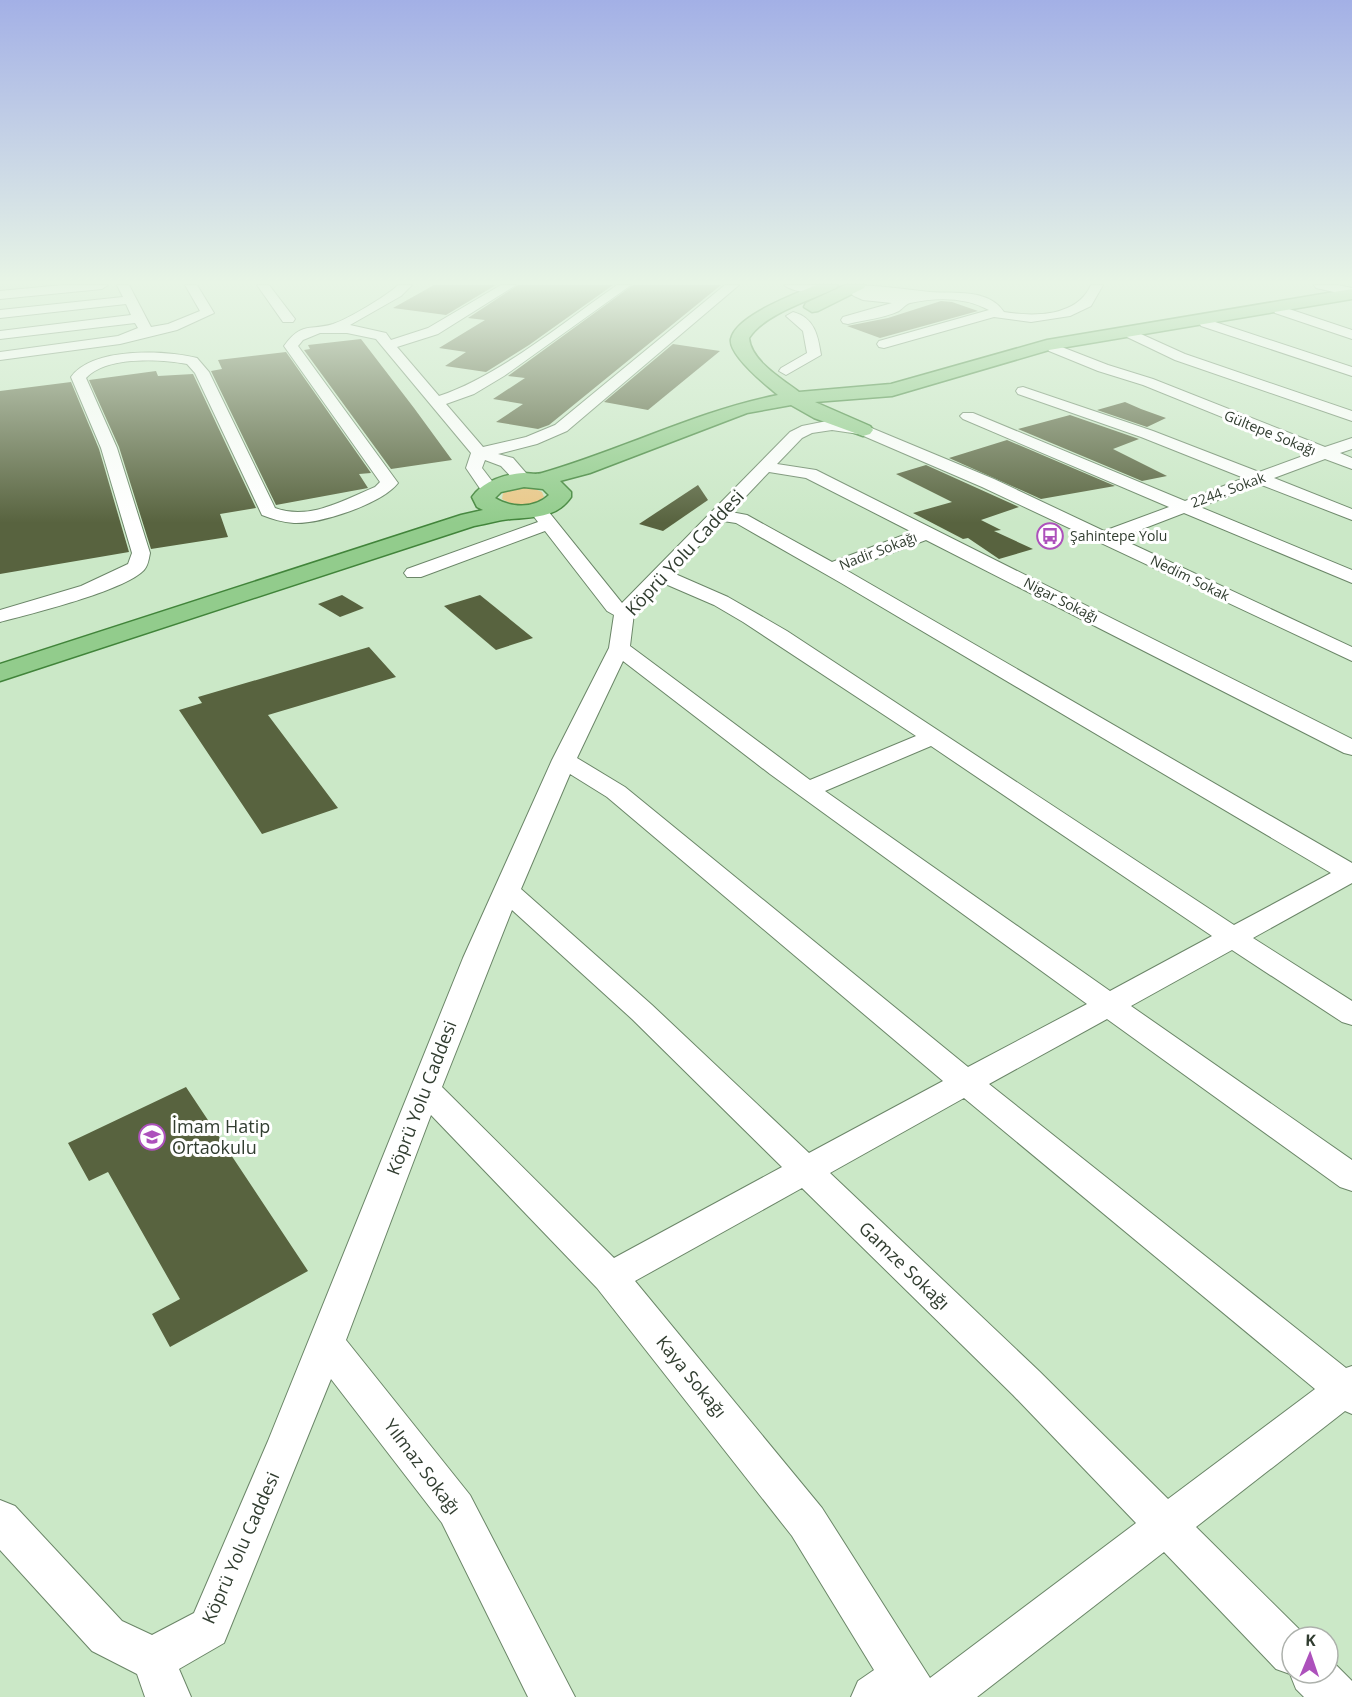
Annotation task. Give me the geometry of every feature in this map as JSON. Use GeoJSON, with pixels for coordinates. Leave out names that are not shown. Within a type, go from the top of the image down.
{"type":"FeatureCollection","features":[{"type":"Feature","properties":{"kind":"main road"},"geometry":{"type":"LineString","coordinates":[[757,364],[863,430]]}},
{"type":"Feature","properties":{"kind":"main road"},"geometry":{"type":"LineString","coordinates":[[774,364],[797,389]]}},
{"type":"Feature","properties":{"kind":"main road"},"geometry":{"type":"LineString","coordinates":[[486,494],[491,507],[543,517],[548,507],[573,489],[763,413],[797,389],[863,393],[892,390],[981,364]]}},
{"type":"Feature","properties":{"kind":"main road"},"geometry":{"type":"LineString","coordinates":[[863,430],[860,416],[897,395],[993,364]]}},
{"type":"Feature","properties":{"kind":"main road"},"geometry":{"type":"LineString","coordinates":[[0,652],[486,494],[502,483],[531,480],[582,468],[797,389],[897,395]]}},
{"type":"Feature","properties":{"kind":"main road"},"geometry":{"type":"LineString","coordinates":[[531,480],[556,487],[560,492],[560,497]]}},
{"type":"Feature","properties":{"kind":"main road"},"geometry":{"type":"LineString","coordinates":[[0,673],[469,520],[512,512]]}},
{"type":"Feature","properties":{"kind":"street"},"geometry":{"type":"LineString","coordinates":[[0,616],[97,587],[120,578],[137,567],[141,553],[109,448],[78,377],[81,371],[94,364]]}},
{"type":"Feature","properties":{"kind":"street"},"geometry":{"type":"LineString","coordinates":[[195,364],[202,372],[267,511],[289,518],[305,517],[381,491],[389,483],[305,364]]}},
{"type":"Feature","properties":{"kind":"street"},"geometry":{"type":"LineString","coordinates":[[405,364],[479,453],[507,462],[531,480]]}},
{"type":"Feature","properties":{"kind":"street"},"geometry":{"type":"LineString","coordinates":[[437,402],[470,391],[512,364]]}},
{"type":"Feature","properties":{"kind":"street"},"geometry":{"type":"LineString","coordinates":[[479,453],[531,441],[561,428],[638,364]]}},
{"type":"Feature","properties":{"kind":"street"},"geometry":{"type":"LineString","coordinates":[[793,438],[813,417],[812,410],[797,389],[809,364]]}},
{"type":"Feature","properties":{"kind":"street","name":"Gültepe Sokağı"},"geometry":{"type":"LineString","coordinates":[[1094,364],[1148,382],[1352,464]]}},
{"type":"Feature","properties":{"kind":"street"},"geometry":{"type":"LineString","coordinates":[[1201,364],[1352,416]]}},
{"type":"Feature","properties":{"kind":"street"},"geometry":{"type":"LineString","coordinates":[[1329,364],[1352,372]]}},
{"type":"Feature","properties":{"kind":"street"},"geometry":{"type":"LineString","coordinates":[[1023,391],[1147,434],[1352,515]]}},
{"type":"Feature","properties":{"kind":"street"},"geometry":{"type":"LineString","coordinates":[[968,416],[1352,577]]}},
{"type":"Feature","properties":{"kind":"street","name":"Köprü Yolu Caddesi"},"geometry":{"type":"LineString","coordinates":[[0,1520],[107,1636],[161,1678],[209,1628],[288,1441],[477,958],[564,760],[619,648],[624,612],[793,438],[816,427],[845,425],[863,430]]}},
{"type":"Feature","properties":{"kind":"street","name":"Nedim Sokak"},"geometry":{"type":"LineString","coordinates":[[863,430],[988,483],[1352,655]]}},
{"type":"Feature","properties":{"kind":"street","name":"2244. Sokak"},"geometry":{"type":"LineString","coordinates":[[1105,537],[1352,443]]}},
{"type":"Feature","properties":{"kind":"street"},"geometry":{"type":"LineString","coordinates":[[479,453],[474,468],[486,494]]}},
{"type":"Feature","properties":{"kind":"street","name":"Nigar Sokağı"},"geometry":{"type":"LineString","coordinates":[[766,467],[810,474],[1346,739]]}},
{"type":"Feature","properties":{"kind":"street"},"geometry":{"type":"LineString","coordinates":[[720,515],[741,519],[1351,873]]}},
{"type":"Feature","properties":{"kind":"street"},"geometry":{"type":"LineString","coordinates":[[414,573],[543,517],[614,607],[624,612]]}},
{"type":"Feature","properties":{"kind":"street","name":"Nadir Sokağı"},"geometry":{"type":"LineString","coordinates":[[830,570],[927,533]]}},
{"type":"Feature","properties":{"kind":"street"},"geometry":{"type":"LineString","coordinates":[[661,575],[685,583],[737,610],[1352,1015]]}},
{"type":"Feature","properties":{"kind":"street"},"geometry":{"type":"LineString","coordinates":[[619,648],[808,790],[1352,1178]]}},
{"type":"Feature","properties":{"kind":"street"},"geometry":{"type":"LineString","coordinates":[[808,790],[933,737]]}},
{"type":"Feature","properties":{"kind":"street"},"geometry":{"type":"LineString","coordinates":[[564,760],[616,792],[852,990],[1349,1390],[940,1697]]}},
{"type":"Feature","properties":{"kind":"street"},"geometry":{"type":"LineString","coordinates":[[610,1277],[1351,873]]}},
{"type":"Feature","properties":{"kind":"street","name":"Gamze Sokağı"},"geometry":{"type":"LineString","coordinates":[[506,890],[642,1012],[1026,1383],[1280,1641]]}},
{"type":"Feature","properties":{"kind":"street","name":"Kaya Sokağı"},"geometry":{"type":"LineString","coordinates":[[425,1089],[610,1277],[807,1522],[897,1690]]}},
{"type":"Feature","properties":{"kind":"street","name":"Yılmaz Sokağı"},"geometry":{"type":"LineString","coordinates":[[326,1343],[456,1509],[552,1697]]}},
{"type":"Feature","properties":{"kind":"street"},"geometry":{"type":"LineString","coordinates":[[1324,1685],[1335,1697]]}},
{"type":"Feature","properties":{"kind":"shaded area"},"geometry":{"type":"Polygon","coordinates":[[[520,487],[533,488],[542,492],[544,497],[534,503],[523,505],[502,499],[503,493],[520,487]]]}},
{"type":"Feature","properties":{"kind":"building"},"geometry":{"type":"Polygon","coordinates":[[[220,364],[295,364],[371,473],[359,474],[368,488],[276,505],[211,371],[222,369],[220,364]]]}},
{"type":"Feature","properties":{"kind":"building"},"geometry":{"type":"Polygon","coordinates":[[[314,364],[380,364],[452,460],[391,469],[314,364]]]}},
{"type":"Feature","properties":{"kind":"building"},"geometry":{"type":"Polygon","coordinates":[[[448,364],[498,364],[486,372],[445,366],[448,364]]]}},
{"type":"Feature","properties":{"kind":"building"},"geometry":{"type":"Polygon","coordinates":[[[524,364],[624,364],[549,425],[538,429],[496,422],[523,404],[493,399],[525,378],[508,376],[524,364]]]}},
{"type":"Feature","properties":{"kind":"building"},"geometry":{"type":"Polygon","coordinates":[[[649,364],[704,364],[648,410],[604,402],[649,364]]]}},
{"type":"Feature","properties":{"kind":"building"},"geometry":{"type":"Polygon","coordinates":[[[156,371],[158,376],[193,374],[256,508],[220,514],[228,537],[151,549],[119,447],[89,380],[156,371]]]}},
{"type":"Feature","properties":{"kind":"building"},"geometry":{"type":"Polygon","coordinates":[[[71,382],[99,449],[129,552],[0,574],[0,391],[71,382]]]}},
{"type":"Feature","properties":{"kind":"building"},"geometry":{"type":"Polygon","coordinates":[[[1125,402],[1166,418],[1147,427],[1097,410],[1125,402]]]}},
{"type":"Feature","properties":{"kind":"building"},"geometry":{"type":"Polygon","coordinates":[[[1070,415],[1139,439],[1113,449],[1167,476],[1142,481],[1018,429],[1070,415]]]}},
{"type":"Feature","properties":{"kind":"building"},"geometry":{"type":"Polygon","coordinates":[[[1007,440],[1115,486],[1041,499],[949,458],[1007,440]]]}},
{"type":"Feature","properties":{"kind":"building"},"geometry":{"type":"Polygon","coordinates":[[[926,465],[1019,507],[981,520],[1001,530],[994,531],[1033,549],[999,559],[968,538],[963,539],[913,513],[952,502],[896,474],[926,465]]]}},
{"type":"Feature","properties":{"kind":"building"},"geometry":{"type":"Polygon","coordinates":[[[698,485],[708,500],[663,531],[639,524],[698,485]]]}},
{"type":"Feature","properties":{"kind":"building"},"geometry":{"type":"Polygon","coordinates":[[[342,595],[364,608],[340,617],[318,604],[342,595]]]}},
{"type":"Feature","properties":{"kind":"building"},"geometry":{"type":"Polygon","coordinates":[[[480,595],[533,638],[496,650],[444,606],[480,595]]]}},
{"type":"Feature","properties":{"kind":"building"},"geometry":{"type":"Polygon","coordinates":[[[369,647],[396,677],[268,715],[338,808],[262,834],[179,710],[202,703],[198,697],[369,647]]]}},
{"type":"Feature","properties":{"kind":"building"},"geometry":{"type":"Polygon","coordinates":[[[186,1087],[308,1271],[170,1347],[152,1314],[180,1299],[108,1172],[89,1181],[68,1143],[186,1087]]]}},
{"type":"Feature","properties":{"kind":"place","name":"Şahintepe Yolu"},"geometry":{"type":"Point","coordinates":[1050,536]}},
{"type":"Feature","properties":{"kind":"place","name":"İmam Hatip Ortaokulu"},"geometry":{"type":"Point","coordinates":[152,1137]}}]}
